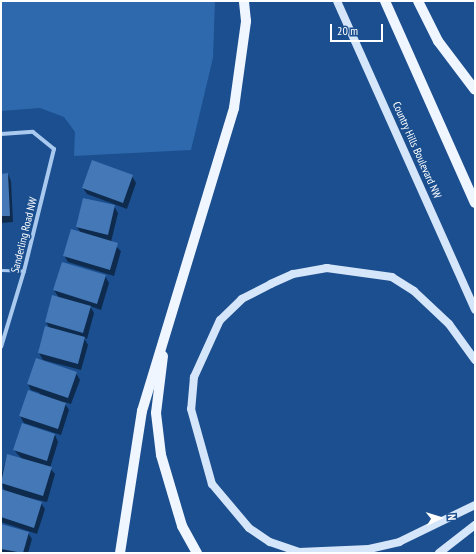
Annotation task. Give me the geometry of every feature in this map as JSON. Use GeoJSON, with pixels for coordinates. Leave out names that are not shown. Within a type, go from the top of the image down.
{"type":"FeatureCollection","features":[{"type":"Feature","properties":{"kind":"main road"},"geometry":{"type":"LineString","coordinates":[[120,553],[142,411],[234,108],[246,21],[244,1]]}},
{"type":"Feature","properties":{"kind":"main road","name":"Country Hills Boulevard NW"},"geometry":{"type":"LineString","coordinates":[[337,1],[475,310]]}},
{"type":"Feature","properties":{"kind":"main road"},"geometry":{"type":"LineString","coordinates":[[385,1],[475,203]]}},
{"type":"Feature","properties":{"kind":"main road"},"geometry":{"type":"LineString","coordinates":[[418,1],[438,41],[475,90]]}},
{"type":"Feature","properties":{"kind":"main road"},"geometry":{"type":"LineString","coordinates":[[475,360],[449,324],[414,291],[392,277],[327,268],[293,274],[271,284],[242,299],[220,320],[194,377],[191,410],[212,484],[249,528],[270,542],[298,552],[341,552],[384,546],[475,505]]}},
{"type":"Feature","properties":{"kind":"main road"},"geometry":{"type":"LineString","coordinates":[[167,325],[156,413],[161,455],[182,526],[197,553]]}},
{"type":"Feature","properties":{"kind":"main road"},"geometry":{"type":"LineString","coordinates":[[439,553],[475,525]]}},
{"type":"Feature","properties":{"kind":"street","name":"Sanderling Road NW"},"geometry":{"type":"LineString","coordinates":[[1,134],[33,132],[54,149],[24,271],[1,347]]}},
{"type":"Feature","properties":{"kind":"lane"},"geometry":{"type":"LineString","coordinates":[[1,270],[24,271]]}},
{"type":"Feature","properties":{"kind":"shaded area"},"geometry":{"type":"Polygon","coordinates":[[[1,1],[215,1],[213,58],[191,150],[74,156],[75,132],[64,117],[40,108],[1,111],[1,1]]]}},
{"type":"Feature","properties":{"kind":"building"},"geometry":{"type":"Polygon","coordinates":[[[92,160],[133,175],[123,203],[82,188],[92,160]]]}},
{"type":"Feature","properties":{"kind":"building"},"geometry":{"type":"Polygon","coordinates":[[[8,173],[10,216],[1,216],[1,174],[8,173]]]}},
{"type":"Feature","properties":{"kind":"building"},"geometry":{"type":"Polygon","coordinates":[[[83,198],[115,205],[108,235],[76,227],[83,198]]]}},
{"type":"Feature","properties":{"kind":"building"},"geometry":{"type":"Polygon","coordinates":[[[71,229],[118,243],[110,270],[63,256],[71,229]]]}},
{"type":"Feature","properties":{"kind":"building"},"geometry":{"type":"Polygon","coordinates":[[[62,262],[106,275],[97,304],[53,290],[62,262]]]}},
{"type":"Feature","properties":{"kind":"building"},"geometry":{"type":"Polygon","coordinates":[[[52,295],[91,306],[83,333],[45,322],[52,295]]]}},
{"type":"Feature","properties":{"kind":"building"},"geometry":{"type":"Polygon","coordinates":[[[45,326],[85,337],[78,364],[38,353],[45,326]]]}},
{"type":"Feature","properties":{"kind":"building"},"geometry":{"type":"Polygon","coordinates":[[[36,358],[77,372],[68,398],[27,384],[36,358]]]}},
{"type":"Feature","properties":{"kind":"building"},"geometry":{"type":"Polygon","coordinates":[[[28,390],[66,403],[58,429],[19,416],[28,390]]]}},
{"type":"Feature","properties":{"kind":"building"},"geometry":{"type":"Polygon","coordinates":[[[22,423],[55,434],[47,461],[13,450],[22,423]]]}},
{"type":"Feature","properties":{"kind":"building"},"geometry":{"type":"Polygon","coordinates":[[[7,454],[52,467],[43,496],[1,483],[7,454]]]}},
{"type":"Feature","properties":{"kind":"building"},"geometry":{"type":"Polygon","coordinates":[[[1,489],[42,502],[34,528],[1,517],[1,489]]]}},
{"type":"Feature","properties":{"kind":"building"},"geometry":{"type":"Polygon","coordinates":[[[1,524],[29,532],[23,553],[1,549],[1,524]]]}}]}
